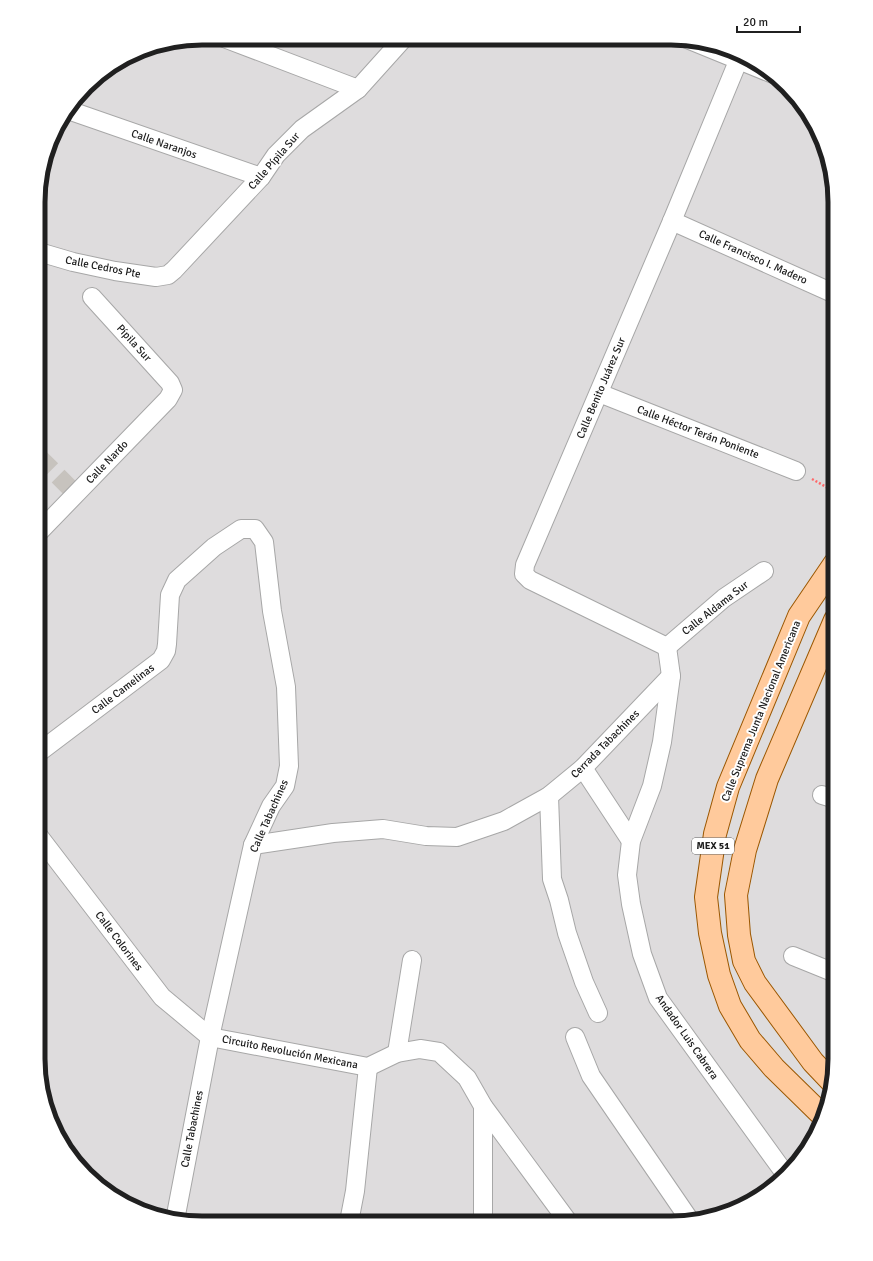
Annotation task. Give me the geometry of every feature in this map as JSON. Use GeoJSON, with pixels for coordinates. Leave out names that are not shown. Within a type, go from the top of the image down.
{"type":"FeatureCollection","features":[{"type":"Feature","properties":{"kind":"main road","name":"Calle Suprema Junta Nacional Americana"},"geometry":{"type":"LineString","coordinates":[[819,1112],[774,1068],[750,1040],[730,1006],[719,975],[711,940],[706,897],[715,834],[728,787],[799,616],[828,573]]}},
{"type":"Feature","properties":{"kind":"main road","name":"MEX 51"},"geometry":{"type":"LineString","coordinates":[[827,1077],[813,1062],[754,983],[744,961],[739,935],[736,895],[745,850],[767,779],[828,636]]}},
{"type":"Feature","properties":{"kind":"street"},"geometry":{"type":"LineString","coordinates":[[242,45],[358,89]]}},
{"type":"Feature","properties":{"kind":"street","name":"Calle Pípila Sur"},"geometry":{"type":"LineString","coordinates":[[168,275],[261,177],[276,155],[302,129],[358,89],[398,45]]}},
{"type":"Feature","properties":{"kind":"street","name":"Calle Benito Juárez Sur"},"geometry":{"type":"LineString","coordinates":[[667,647],[530,580],[524,574],[525,565],[672,221],[739,60]]}},
{"type":"Feature","properties":{"kind":"street","name":"Calle Naranjos"},"geometry":{"type":"LineString","coordinates":[[73,112],[261,177]]}},
{"type":"Feature","properties":{"kind":"street","name":"Calle Francisco I. Madero"},"geometry":{"type":"LineString","coordinates":[[672,221],[828,291]]}},
{"type":"Feature","properties":{"kind":"street","name":"Calle Cedros Pte"},"geometry":{"type":"LineString","coordinates":[[45,254],[73,262],[115,271],[156,277],[168,275]]}},
{"type":"Feature","properties":{"kind":"street","name":"Pípila Sur"},"geometry":{"type":"LineString","coordinates":[[92,297],[170,383],[173,390]]}},
{"type":"Feature","properties":{"kind":"street","name":"Calle Nardo"},"geometry":{"type":"LineString","coordinates":[[45,526],[168,399],[173,390]]}},
{"type":"Feature","properties":{"kind":"street","name":"Calle Héctor Terán Poniente"},"geometry":{"type":"LineString","coordinates":[[599,393],[796,471]]}},
{"type":"Feature","properties":{"kind":"street","name":"Calle Tabachines"},"geometry":{"type":"LineString","coordinates":[[176,1214],[210,1037],[253,845],[271,806],[285,786],[289,766],[286,687],[272,611],[264,542],[255,530],[241,529],[214,547],[177,580]]}},
{"type":"Feature","properties":{"kind":"street","name":"Calle Aldama Sur"},"geometry":{"type":"LineString","coordinates":[[667,647],[724,598],[764,571]]}},
{"type":"Feature","properties":{"kind":"street","name":"Calle Camelinas"},"geometry":{"type":"LineString","coordinates":[[45,748],[161,660],[166,652],[170,595],[177,580]]}},
{"type":"Feature","properties":{"kind":"street","name":"Andador Luis Cabrera"},"geometry":{"type":"LineString","coordinates":[[667,647],[671,676],[662,742],[652,786],[631,841],[627,875],[631,904],[642,954],[658,998],[782,1170]]}},
{"type":"Feature","properties":{"kind":"street","name":"Cerrada Tabachines"},"geometry":{"type":"LineString","coordinates":[[253,845],[333,833],[383,829],[426,836],[457,837],[504,820],[549,796],[583,768],[671,676]]}},
{"type":"Feature","properties":{"kind":"street"},"geometry":{"type":"LineString","coordinates":[[583,768],[631,841]]}},
{"type":"Feature","properties":{"kind":"street"},"geometry":{"type":"LineString","coordinates":[[549,796],[552,879],[567,933],[598,1013]]}},
{"type":"Feature","properties":{"kind":"street","name":"Calle Colorines"},"geometry":{"type":"LineString","coordinates":[[45,844],[162,997],[210,1037]]}},
{"type":"Feature","properties":{"kind":"street"},"geometry":{"type":"LineString","coordinates":[[793,956],[828,970]]}},
{"type":"Feature","properties":{"kind":"street"},"geometry":{"type":"LineString","coordinates":[[397,1053],[412,960]]}},
{"type":"Feature","properties":{"kind":"street","name":"Circuito Revolución Mexicana"},"geometry":{"type":"LineString","coordinates":[[210,1037],[368,1067],[397,1053],[420,1049],[439,1052],[467,1078],[483,1106],[564,1216]]}},
{"type":"Feature","properties":{"kind":"street"},"geometry":{"type":"LineString","coordinates":[[575,1037],[591,1076],[687,1216]]}},
{"type":"Feature","properties":{"kind":"street"},"geometry":{"type":"LineString","coordinates":[[351,1216],[368,1067]]}},
{"type":"Feature","properties":{"kind":"street"},"geometry":{"type":"LineString","coordinates":[[483,1106],[483,1216]]}},
{"type":"Feature","properties":{"kind":"path"},"geometry":{"type":"LineString","coordinates":[[796,471],[828,488]]}},
{"type":"Feature","properties":{"kind":"shaded area"},"geometry":{"type":"Polygon","coordinates":[[[191,45],[692,46],[722,53],[741,61],[767,77],[796,106],[812,132],[823,161],[828,191],[828,1070],[820,1110],[812,1129],[796,1155],[767,1184],[741,1200],[712,1211],[682,1216],[181,1215],[151,1208],[132,1200],[106,1184],[77,1155],[61,1129],[50,1100],[45,1070],[46,181],[53,151],[61,132],[77,106],[98,84],[123,66],[151,53],[191,45]]]}},
{"type":"Feature","properties":{"kind":"tunnel"},"geometry":{"type":"LineString","coordinates":[[45,463],[76,494]]}}]}
